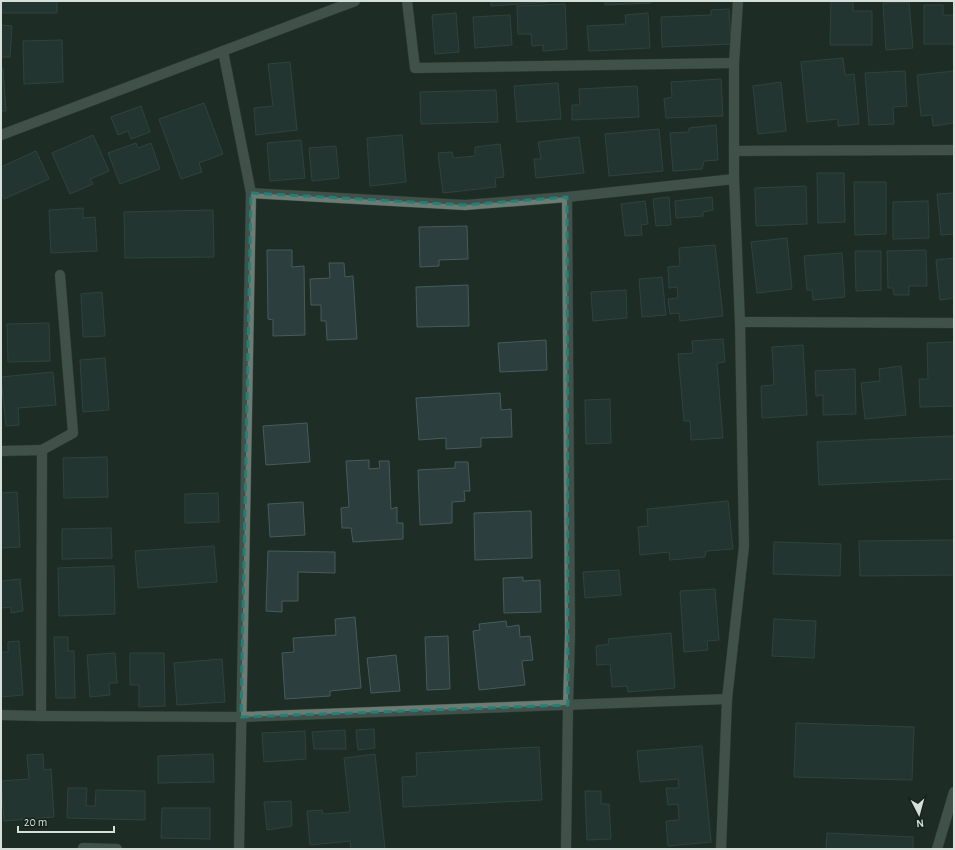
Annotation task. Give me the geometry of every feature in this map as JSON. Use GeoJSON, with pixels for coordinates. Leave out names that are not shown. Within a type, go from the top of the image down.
{"type":"FeatureCollection","features":[{"type":"Feature","properties":{"kind":"street"},"geometry":{"type":"LineString","coordinates":[[407,1],[415,68],[734,63]]}},
{"type":"Feature","properties":{"kind":"street"},"geometry":{"type":"LineString","coordinates":[[721,849],[727,699],[744,546],[740,322],[734,179],[734,63],[738,1]]}},
{"type":"Feature","properties":{"kind":"street"},"geometry":{"type":"LineString","coordinates":[[1,135],[352,2]]}},
{"type":"Feature","properties":{"kind":"street"},"geometry":{"type":"LineString","coordinates":[[223,51],[252,193],[239,849]]}},
{"type":"Feature","properties":{"kind":"street"},"geometry":{"type":"LineString","coordinates":[[734,151],[954,150]]}},
{"type":"Feature","properties":{"kind":"street"},"geometry":{"type":"LineString","coordinates":[[252,193],[465,206],[567,197],[734,179]]}},
{"type":"Feature","properties":{"kind":"street"},"geometry":{"type":"LineString","coordinates":[[566,849],[570,626],[567,197]]}},
{"type":"Feature","properties":{"kind":"street"},"geometry":{"type":"LineString","coordinates":[[1,451],[42,450],[74,433],[60,275]]}},
{"type":"Feature","properties":{"kind":"street"},"geometry":{"type":"LineString","coordinates":[[740,322],[954,323]]}},
{"type":"Feature","properties":{"kind":"street"},"geometry":{"type":"LineString","coordinates":[[41,716],[42,450]]}},
{"type":"Feature","properties":{"kind":"street"},"geometry":{"type":"LineString","coordinates":[[1,715],[241,717],[727,699]]}},
{"type":"Feature","properties":{"kind":"street"},"geometry":{"type":"LineString","coordinates":[[937,849],[954,792]]}},
{"type":"Feature","properties":{"kind":"street"},"geometry":{"type":"LineString","coordinates":[[83,848],[117,849]]}},
{"type":"Feature","properties":{"kind":"highlighted area"},"geometry":{"type":"Polygon","coordinates":[[[251,193],[465,205],[567,197],[568,705],[241,717],[251,193]]]}},
{"type":"Feature","properties":{"kind":"building"},"geometry":{"type":"Polygon","coordinates":[[[1,1],[57,1],[57,13],[1,13],[1,1]]]}},
{"type":"Feature","properties":{"kind":"building"},"geometry":{"type":"Polygon","coordinates":[[[491,1],[549,1],[549,2],[491,6],[491,1]]]}},
{"type":"Feature","properties":{"kind":"building"},"geometry":{"type":"Polygon","coordinates":[[[605,1],[651,1],[651,3],[605,5],[605,1]]]}},
{"type":"Feature","properties":{"kind":"building"},"geometry":{"type":"Polygon","coordinates":[[[831,1],[853,1],[853,11],[872,11],[872,45],[830,45],[831,1]]]}},
{"type":"Feature","properties":{"kind":"building"},"geometry":{"type":"Polygon","coordinates":[[[909,2],[913,48],[886,50],[883,3],[909,2]]]}},
{"type":"Feature","properties":{"kind":"building"},"geometry":{"type":"Polygon","coordinates":[[[565,4],[567,49],[543,51],[543,45],[532,46],[531,34],[518,34],[517,6],[565,4]]]}},
{"type":"Feature","properties":{"kind":"building"},"geometry":{"type":"Polygon","coordinates":[[[924,5],[943,5],[943,15],[954,15],[954,44],[924,44],[924,5]]]}},
{"type":"Feature","properties":{"kind":"building"},"geometry":{"type":"Polygon","coordinates":[[[729,9],[731,44],[662,47],[661,17],[711,15],[711,10],[729,9]]]}},
{"type":"Feature","properties":{"kind":"building"},"geometry":{"type":"Polygon","coordinates":[[[456,13],[459,52],[435,54],[432,15],[456,13]]]}},
{"type":"Feature","properties":{"kind":"building"},"geometry":{"type":"Polygon","coordinates":[[[648,13],[650,48],[589,51],[587,26],[626,24],[625,15],[648,13]]]}},
{"type":"Feature","properties":{"kind":"building"},"geometry":{"type":"Polygon","coordinates":[[[510,15],[512,45],[475,48],[473,17],[510,15]]]}},
{"type":"Feature","properties":{"kind":"building"},"geometry":{"type":"Polygon","coordinates":[[[1,25],[12,26],[10,57],[1,57],[1,25]]]}},
{"type":"Feature","properties":{"kind":"building"},"geometry":{"type":"Polygon","coordinates":[[[62,40],[63,82],[24,84],[23,41],[62,40]]]}},
{"type":"Feature","properties":{"kind":"building"},"geometry":{"type":"Polygon","coordinates":[[[843,58],[845,75],[854,74],[859,124],[838,126],[838,119],[807,122],[801,62],[843,58]]]}},
{"type":"Feature","properties":{"kind":"building"},"geometry":{"type":"Polygon","coordinates":[[[290,62],[297,130],[256,135],[254,108],[273,106],[268,64],[290,62]]]}},
{"type":"Feature","properties":{"kind":"building"},"geometry":{"type":"Polygon","coordinates":[[[1,68],[3,68],[6,111],[1,111],[1,68]]]}},
{"type":"Feature","properties":{"kind":"building"},"geometry":{"type":"Polygon","coordinates":[[[905,71],[907,106],[893,107],[894,124],[869,125],[865,73],[905,71]]]}},
{"type":"Feature","properties":{"kind":"building"},"geometry":{"type":"Polygon","coordinates":[[[954,71],[954,123],[933,126],[932,115],[921,116],[917,75],[954,71]]]}},
{"type":"Feature","properties":{"kind":"building"},"geometry":{"type":"Polygon","coordinates":[[[721,79],[723,116],[666,118],[664,99],[672,97],[671,82],[721,79]]]}},
{"type":"Feature","properties":{"kind":"building"},"geometry":{"type":"Polygon","coordinates":[[[781,82],[786,131],[758,134],[753,86],[781,82]]]}},
{"type":"Feature","properties":{"kind":"building"},"geometry":{"type":"Polygon","coordinates":[[[558,83],[561,119],[517,122],[514,86],[558,83]]]}},
{"type":"Feature","properties":{"kind":"building"},"geometry":{"type":"Polygon","coordinates":[[[637,86],[639,117],[572,120],[572,105],[580,105],[579,89],[637,86]]]}},
{"type":"Feature","properties":{"kind":"building"},"geometry":{"type":"Polygon","coordinates":[[[496,90],[498,122],[421,124],[420,92],[496,90]]]}},
{"type":"Feature","properties":{"kind":"building"},"geometry":{"type":"Polygon","coordinates":[[[204,103],[223,154],[199,163],[202,172],[181,179],[159,119],[204,103]]]}},
{"type":"Feature","properties":{"kind":"building"},"geometry":{"type":"Polygon","coordinates":[[[141,106],[150,132],[131,139],[128,131],[118,135],[111,117],[141,106]]]}},
{"type":"Feature","properties":{"kind":"building"},"geometry":{"type":"Polygon","coordinates":[[[716,125],[718,160],[704,161],[702,169],[673,171],[670,133],[689,132],[689,128],[716,125]]]}},
{"type":"Feature","properties":{"kind":"building"},"geometry":{"type":"Polygon","coordinates":[[[659,129],[663,171],[609,176],[605,134],[659,129]]]}},
{"type":"Feature","properties":{"kind":"building"},"geometry":{"type":"Polygon","coordinates":[[[93,135],[109,171],[90,179],[93,184],[70,194],[52,153],[93,135]]]}},
{"type":"Feature","properties":{"kind":"building"},"geometry":{"type":"Polygon","coordinates":[[[402,135],[406,182],[370,186],[367,138],[402,135]]]}},
{"type":"Feature","properties":{"kind":"building"},"geometry":{"type":"Polygon","coordinates":[[[579,137],[584,173],[536,178],[534,159],[541,159],[538,142],[579,137]]]}},
{"type":"Feature","properties":{"kind":"building"},"geometry":{"type":"Polygon","coordinates":[[[301,140],[305,178],[270,181],[267,143],[301,140]]]}},
{"type":"Feature","properties":{"kind":"building"},"geometry":{"type":"Polygon","coordinates":[[[136,143],[138,148],[151,143],[160,169],[120,184],[108,153],[136,143]]]}},
{"type":"Feature","properties":{"kind":"building"},"geometry":{"type":"Polygon","coordinates":[[[500,144],[504,177],[495,178],[496,187],[443,193],[438,153],[452,152],[453,158],[475,156],[475,147],[500,144]]]}},
{"type":"Feature","properties":{"kind":"building"},"geometry":{"type":"Polygon","coordinates":[[[336,146],[339,178],[312,181],[309,148],[336,146]]]}},
{"type":"Feature","properties":{"kind":"building"},"geometry":{"type":"Polygon","coordinates":[[[36,151],[49,179],[4,199],[1,191],[1,167],[36,151]]]}},
{"type":"Feature","properties":{"kind":"building"},"geometry":{"type":"Polygon","coordinates":[[[817,173],[844,173],[845,222],[818,223],[817,173]]]}},
{"type":"Feature","properties":{"kind":"building"},"geometry":{"type":"Polygon","coordinates":[[[854,182],[886,182],[886,234],[855,235],[854,182]]]}},
{"type":"Feature","properties":{"kind":"building"},"geometry":{"type":"Polygon","coordinates":[[[806,186],[807,224],[756,226],[755,188],[806,186]]]}},
{"type":"Feature","properties":{"kind":"building"},"geometry":{"type":"Polygon","coordinates":[[[954,193],[954,234],[941,235],[937,194],[954,193]]]}},
{"type":"Feature","properties":{"kind":"building"},"geometry":{"type":"Polygon","coordinates":[[[669,197],[671,225],[656,226],[653,199],[669,197]]]}},
{"type":"Feature","properties":{"kind":"building"},"geometry":{"type":"Polygon","coordinates":[[[712,197],[713,210],[703,212],[703,216],[676,218],[675,201],[712,197]]]}},
{"type":"Feature","properties":{"kind":"building"},"geometry":{"type":"Polygon","coordinates":[[[645,201],[648,224],[641,225],[642,235],[625,236],[621,204],[645,201]]]}},
{"type":"Feature","properties":{"kind":"building"},"geometry":{"type":"Polygon","coordinates":[[[928,201],[929,238],[893,239],[893,202],[928,201]]]}},
{"type":"Feature","properties":{"kind":"building"},"geometry":{"type":"Polygon","coordinates":[[[83,208],[83,218],[95,217],[97,251],[51,253],[49,210],[83,208]]]}},
{"type":"Feature","properties":{"kind":"building"},"geometry":{"type":"Polygon","coordinates":[[[213,210],[214,257],[125,258],[124,212],[213,210]]]}},
{"type":"Feature","properties":{"kind":"building"},"geometry":{"type":"Polygon","coordinates":[[[467,226],[468,259],[439,260],[439,266],[420,267],[419,227],[467,226]]]}},
{"type":"Feature","properties":{"kind":"building"},"geometry":{"type":"Polygon","coordinates":[[[787,238],[792,289],[757,293],[751,242],[787,238]]]}},
{"type":"Feature","properties":{"kind":"building"},"geometry":{"type":"Polygon","coordinates":[[[715,245],[723,316],[680,321],[679,313],[670,314],[668,299],[678,298],[677,287],[669,288],[668,267],[680,266],[679,248],[715,245]]]}},
{"type":"Feature","properties":{"kind":"building"},"geometry":{"type":"Polygon","coordinates":[[[267,250],[292,250],[292,267],[304,266],[305,335],[273,336],[273,320],[268,319],[267,250]]]}},
{"type":"Feature","properties":{"kind":"building"},"geometry":{"type":"Polygon","coordinates":[[[926,250],[927,286],[909,286],[909,295],[894,295],[893,288],[888,288],[887,251],[926,250]]]}},
{"type":"Feature","properties":{"kind":"building"},"geometry":{"type":"Polygon","coordinates":[[[855,251],[881,251],[881,290],[856,291],[855,251]]]}},
{"type":"Feature","properties":{"kind":"building"},"geometry":{"type":"Polygon","coordinates":[[[842,253],[845,297],[813,300],[812,290],[807,290],[804,256],[842,253]]]}},
{"type":"Feature","properties":{"kind":"building"},"geometry":{"type":"Polygon","coordinates":[[[954,258],[954,298],[940,300],[936,260],[954,258]]]}},
{"type":"Feature","properties":{"kind":"building"},"geometry":{"type":"Polygon","coordinates":[[[329,263],[344,263],[345,277],[353,276],[357,339],[327,340],[326,321],[321,321],[321,305],[311,305],[310,279],[330,278],[329,263]]]}},
{"type":"Feature","properties":{"kind":"building"},"geometry":{"type":"Polygon","coordinates":[[[662,277],[666,315],[642,317],[639,279],[662,277]]]}},
{"type":"Feature","properties":{"kind":"building"},"geometry":{"type":"Polygon","coordinates":[[[468,285],[469,326],[417,327],[416,287],[468,285]]]}},
{"type":"Feature","properties":{"kind":"building"},"geometry":{"type":"Polygon","coordinates":[[[626,290],[627,318],[593,321],[591,292],[626,290]]]}},
{"type":"Feature","properties":{"kind":"building"},"geometry":{"type":"Polygon","coordinates":[[[102,292],[105,336],[83,337],[81,294],[102,292]]]}},
{"type":"Feature","properties":{"kind":"building"},"geometry":{"type":"Polygon","coordinates":[[[49,323],[50,361],[8,362],[7,324],[49,323]]]}},
{"type":"Feature","properties":{"kind":"building"},"geometry":{"type":"Polygon","coordinates":[[[723,339],[725,362],[717,363],[723,438],[691,440],[690,421],[684,421],[678,354],[693,353],[692,341],[723,339]]]}},
{"type":"Feature","properties":{"kind":"building"},"geometry":{"type":"Polygon","coordinates":[[[546,340],[547,370],[500,372],[498,343],[546,340]]]}},
{"type":"Feature","properties":{"kind":"building"},"geometry":{"type":"Polygon","coordinates":[[[954,342],[954,406],[920,407],[919,379],[928,379],[927,343],[954,342]]]}},
{"type":"Feature","properties":{"kind":"building"},"geometry":{"type":"Polygon","coordinates":[[[803,345],[807,415],[762,418],[761,386],[774,385],[772,347],[803,345]]]}},
{"type":"Feature","properties":{"kind":"building"},"geometry":{"type":"Polygon","coordinates":[[[105,358],[109,410],[83,412],[80,360],[105,358]]]}},
{"type":"Feature","properties":{"kind":"building"},"geometry":{"type":"Polygon","coordinates":[[[901,366],[906,415],[865,419],[861,383],[880,381],[879,369],[901,366]]]}},
{"type":"Feature","properties":{"kind":"building"},"geometry":{"type":"Polygon","coordinates":[[[855,369],[856,414],[823,415],[823,395],[816,396],[815,371],[855,369]]]}},
{"type":"Feature","properties":{"kind":"building"},"geometry":{"type":"Polygon","coordinates":[[[53,372],[56,405],[18,408],[19,425],[6,426],[1,377],[53,372]]]}},
{"type":"Feature","properties":{"kind":"building"},"geometry":{"type":"Polygon","coordinates":[[[500,393],[501,410],[511,409],[512,437],[481,438],[481,447],[446,449],[446,438],[419,440],[416,398],[500,393]]]}},
{"type":"Feature","properties":{"kind":"building"},"geometry":{"type":"Polygon","coordinates":[[[610,399],[611,443],[586,444],[585,400],[610,399]]]}},
{"type":"Feature","properties":{"kind":"building"},"geometry":{"type":"Polygon","coordinates":[[[307,423],[310,462],[266,465],[263,426],[307,423]]]}},
{"type":"Feature","properties":{"kind":"building"},"geometry":{"type":"Polygon","coordinates":[[[954,436],[954,479],[819,485],[817,442],[954,436]]]}},
{"type":"Feature","properties":{"kind":"building"},"geometry":{"type":"Polygon","coordinates":[[[107,457],[108,497],[64,498],[63,458],[107,457]]]}},
{"type":"Feature","properties":{"kind":"building"},"geometry":{"type":"Polygon","coordinates":[[[369,460],[369,469],[380,468],[379,461],[389,461],[391,509],[397,507],[397,523],[403,523],[403,539],[353,542],[351,528],[342,528],[341,508],[349,507],[346,461],[369,460]]]}},
{"type":"Feature","properties":{"kind":"building"},"geometry":{"type":"Polygon","coordinates":[[[455,462],[468,462],[470,491],[464,491],[465,501],[452,502],[452,523],[420,525],[418,470],[455,468],[455,462]]]}},
{"type":"Feature","properties":{"kind":"building"},"geometry":{"type":"Polygon","coordinates":[[[17,492],[20,547],[1,548],[1,493],[17,492]]]}},
{"type":"Feature","properties":{"kind":"building"},"geometry":{"type":"Polygon","coordinates":[[[218,493],[219,522],[185,523],[185,494],[218,493]]]}},
{"type":"Feature","properties":{"kind":"building"},"geometry":{"type":"Polygon","coordinates":[[[728,501],[733,549],[706,551],[705,557],[670,560],[669,552],[640,555],[638,527],[648,526],[647,509],[728,501]]]}},
{"type":"Feature","properties":{"kind":"building"},"geometry":{"type":"Polygon","coordinates":[[[303,502],[305,535],[270,537],[268,504],[303,502]]]}},
{"type":"Feature","properties":{"kind":"building"},"geometry":{"type":"Polygon","coordinates":[[[531,511],[532,558],[475,560],[474,513],[531,511]]]}},
{"type":"Feature","properties":{"kind":"building"},"geometry":{"type":"Polygon","coordinates":[[[111,528],[112,558],[62,559],[62,529],[111,528]]]}},
{"type":"Feature","properties":{"kind":"building"},"geometry":{"type":"Polygon","coordinates":[[[954,540],[954,575],[860,576],[859,541],[954,540]]]}},
{"type":"Feature","properties":{"kind":"building"},"geometry":{"type":"Polygon","coordinates":[[[774,542],[841,544],[840,576],[773,574],[774,542]]]}},
{"type":"Feature","properties":{"kind":"building"},"geometry":{"type":"Polygon","coordinates":[[[214,546],[217,582],[138,588],[135,551],[214,546]]]}},
{"type":"Feature","properties":{"kind":"building"},"geometry":{"type":"Polygon","coordinates":[[[268,551],[335,552],[335,573],[298,572],[298,601],[282,601],[282,612],[266,611],[268,551]]]}},
{"type":"Feature","properties":{"kind":"building"},"geometry":{"type":"Polygon","coordinates":[[[114,566],[115,614],[59,616],[58,568],[114,566]]]}},
{"type":"Feature","properties":{"kind":"building"},"geometry":{"type":"Polygon","coordinates":[[[619,570],[621,595],[585,598],[583,572],[619,570]]]}},
{"type":"Feature","properties":{"kind":"building"},"geometry":{"type":"Polygon","coordinates":[[[523,577],[523,581],[540,580],[541,612],[504,613],[503,578],[523,577]]]}},
{"type":"Feature","properties":{"kind":"building"},"geometry":{"type":"Polygon","coordinates":[[[20,579],[23,611],[11,613],[11,607],[1,608],[1,581],[20,579]]]}},
{"type":"Feature","properties":{"kind":"building"},"geometry":{"type":"Polygon","coordinates":[[[715,589],[719,640],[707,641],[708,650],[684,652],[680,591],[715,589]]]}},
{"type":"Feature","properties":{"kind":"building"},"geometry":{"type":"Polygon","coordinates":[[[355,617],[361,688],[330,691],[330,696],[285,699],[282,653],[294,652],[293,638],[336,635],[335,619],[355,617]]]}},
{"type":"Feature","properties":{"kind":"building"},"geometry":{"type":"Polygon","coordinates":[[[774,619],[816,621],[814,658],[772,656],[774,619]]]}},
{"type":"Feature","properties":{"kind":"building"},"geometry":{"type":"Polygon","coordinates":[[[506,621],[507,627],[519,625],[520,637],[530,636],[533,660],[522,661],[525,685],[479,690],[473,631],[480,630],[479,624],[506,621]]]}},
{"type":"Feature","properties":{"kind":"building"},"geometry":{"type":"Polygon","coordinates":[[[671,633],[675,688],[628,692],[627,686],[612,687],[610,664],[597,665],[596,646],[609,644],[608,639],[671,633]]]}},
{"type":"Feature","properties":{"kind":"building"},"geometry":{"type":"Polygon","coordinates":[[[448,636],[450,689],[427,690],[425,637],[448,636]]]}},
{"type":"Feature","properties":{"kind":"building"},"geometry":{"type":"Polygon","coordinates":[[[54,637],[68,637],[68,651],[74,651],[75,698],[56,698],[54,637]]]}},
{"type":"Feature","properties":{"kind":"building"},"geometry":{"type":"Polygon","coordinates":[[[19,641],[23,695],[1,697],[1,652],[8,652],[8,642],[19,641]]]}},
{"type":"Feature","properties":{"kind":"building"},"geometry":{"type":"Polygon","coordinates":[[[115,653],[117,683],[109,683],[110,695],[90,697],[87,655],[115,653]]]}},
{"type":"Feature","properties":{"kind":"building"},"geometry":{"type":"Polygon","coordinates":[[[130,653],[164,653],[165,706],[139,707],[139,685],[130,685],[130,653]]]}},
{"type":"Feature","properties":{"kind":"building"},"geometry":{"type":"Polygon","coordinates":[[[396,655],[400,691],[371,693],[367,658],[396,655]]]}},
{"type":"Feature","properties":{"kind":"building"},"geometry":{"type":"Polygon","coordinates":[[[222,659],[225,702],[177,705],[174,663],[222,659]]]}},
{"type":"Feature","properties":{"kind":"building"},"geometry":{"type":"Polygon","coordinates":[[[796,723],[914,727],[912,780],[794,777],[796,723]]]}},
{"type":"Feature","properties":{"kind":"building"},"geometry":{"type":"Polygon","coordinates":[[[374,729],[375,748],[358,750],[356,730],[374,729]]]}},
{"type":"Feature","properties":{"kind":"building"},"geometry":{"type":"Polygon","coordinates":[[[345,730],[346,749],[314,749],[312,732],[345,730]]]}},
{"type":"Feature","properties":{"kind":"building"},"geometry":{"type":"Polygon","coordinates":[[[305,731],[306,759],[264,762],[262,733],[305,731]]]}},
{"type":"Feature","properties":{"kind":"building"},"geometry":{"type":"Polygon","coordinates":[[[702,746],[711,842],[668,846],[666,821],[679,820],[678,804],[668,805],[666,788],[679,788],[678,779],[640,782],[637,751],[702,746]]]}},
{"type":"Feature","properties":{"kind":"building"},"geometry":{"type":"Polygon","coordinates":[[[539,747],[542,800],[403,807],[402,777],[417,776],[416,753],[539,747]]]}},
{"type":"Feature","properties":{"kind":"building"},"geometry":{"type":"Polygon","coordinates":[[[43,754],[44,770],[51,769],[54,817],[4,821],[1,781],[29,779],[27,755],[43,754]]]}},
{"type":"Feature","properties":{"kind":"building"},"geometry":{"type":"Polygon","coordinates":[[[213,754],[214,782],[158,783],[158,756],[213,754]]]}},
{"type":"Feature","properties":{"kind":"building"},"geometry":{"type":"Polygon","coordinates":[[[375,754],[385,849],[351,849],[350,841],[310,845],[307,811],[322,810],[323,814],[350,812],[344,758],[375,754]]]}},
{"type":"Feature","properties":{"kind":"building"},"geometry":{"type":"Polygon","coordinates":[[[68,788],[87,788],[86,806],[95,806],[96,790],[145,791],[145,820],[67,818],[68,788]]]}},
{"type":"Feature","properties":{"kind":"building"},"geometry":{"type":"Polygon","coordinates":[[[585,791],[601,791],[601,804],[609,804],[611,839],[587,840],[585,791]]]}},
{"type":"Feature","properties":{"kind":"building"},"geometry":{"type":"Polygon","coordinates":[[[291,801],[292,826],[267,830],[264,802],[291,801]]]}},
{"type":"Feature","properties":{"kind":"building"},"geometry":{"type":"Polygon","coordinates":[[[162,808],[210,808],[210,839],[161,838],[162,808]]]}},
{"type":"Feature","properties":{"kind":"building"},"geometry":{"type":"Polygon","coordinates":[[[827,833],[913,837],[913,849],[826,849],[827,833]]]}}]}
